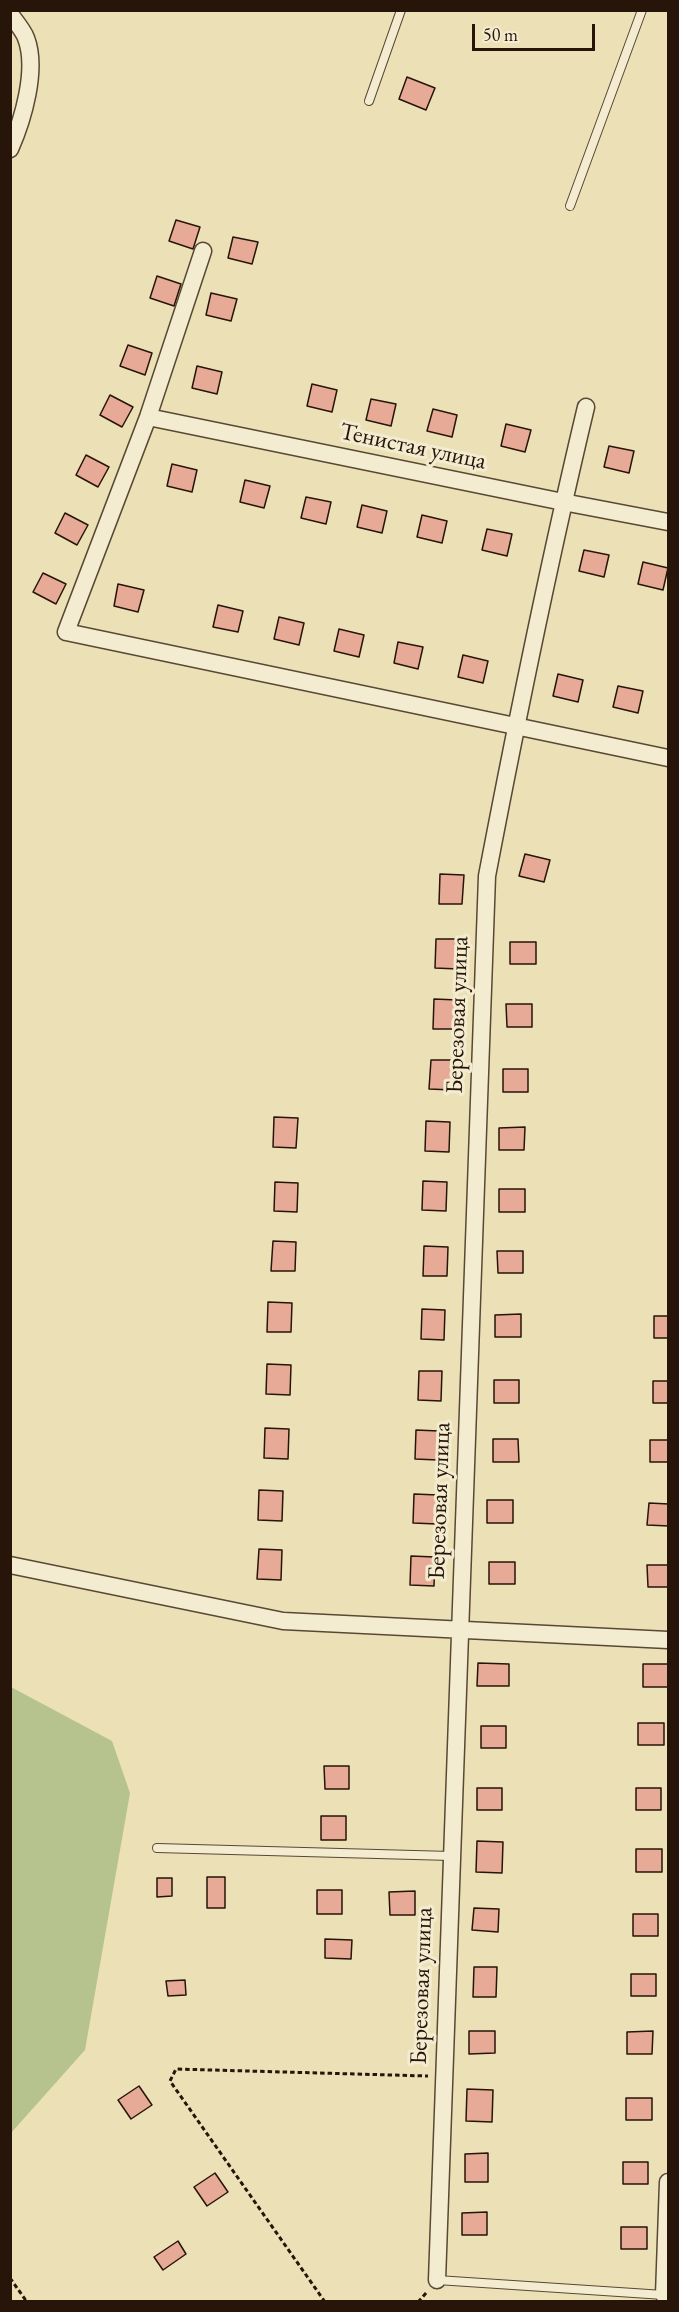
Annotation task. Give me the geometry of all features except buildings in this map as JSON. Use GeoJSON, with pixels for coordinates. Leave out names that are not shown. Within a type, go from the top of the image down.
{"type":"FeatureCollection","features":[{"type":"Feature","properties":{"kind":"street"},"geometry":{"type":"LineString","coordinates":[[10,14],[26,37],[31,63],[22,122],[10,149]]}},
{"type":"Feature","properties":{"kind":"street"},"geometry":{"type":"LineString","coordinates":[[203,251],[148,417],[66,632],[669,758]]}},
{"type":"Feature","properties":{"kind":"street","name":"Березовая улица"},"geometry":{"type":"LineString","coordinates":[[437,2280],[488,876],[515,726],[563,502],[586,407]]}},
{"type":"Feature","properties":{"kind":"street","name":"Тенистая улица"},"geometry":{"type":"LineString","coordinates":[[148,417],[669,522]]}},
{"type":"Feature","properties":{"kind":"street"},"geometry":{"type":"LineString","coordinates":[[10,1565],[282,1621],[669,1640]]}},
{"type":"Feature","properties":{"kind":"street"},"geometry":{"type":"LineString","coordinates":[[664,2295],[669,2182]]}},
{"type":"Feature","properties":{"kind":"lane"},"geometry":{"type":"LineString","coordinates":[[369,101],[401,10]]}},
{"type":"Feature","properties":{"kind":"lane"},"geometry":{"type":"LineString","coordinates":[[570,206],[642,10]]}},
{"type":"Feature","properties":{"kind":"lane"},"geometry":{"type":"LineString","coordinates":[[157,1848],[451,1856]]}},
{"type":"Feature","properties":{"kind":"lane"},"geometry":{"type":"LineString","coordinates":[[437,2280],[664,2295]]}},
{"type":"Feature","properties":{"kind":"path"},"geometry":{"type":"LineString","coordinates":[[325,2301],[170,2081],[176,2069],[443,2077]]}},
{"type":"Feature","properties":{"kind":"path"},"geometry":{"type":"LineString","coordinates":[[10,2278],[27,2301]]}},
{"type":"Feature","properties":{"kind":"green space"},"geometry":{"type":"Polygon","coordinates":[[[11,1687],[112,1741],[130,1793],[85,2050],[11,2133],[11,1687]]]}}]}
